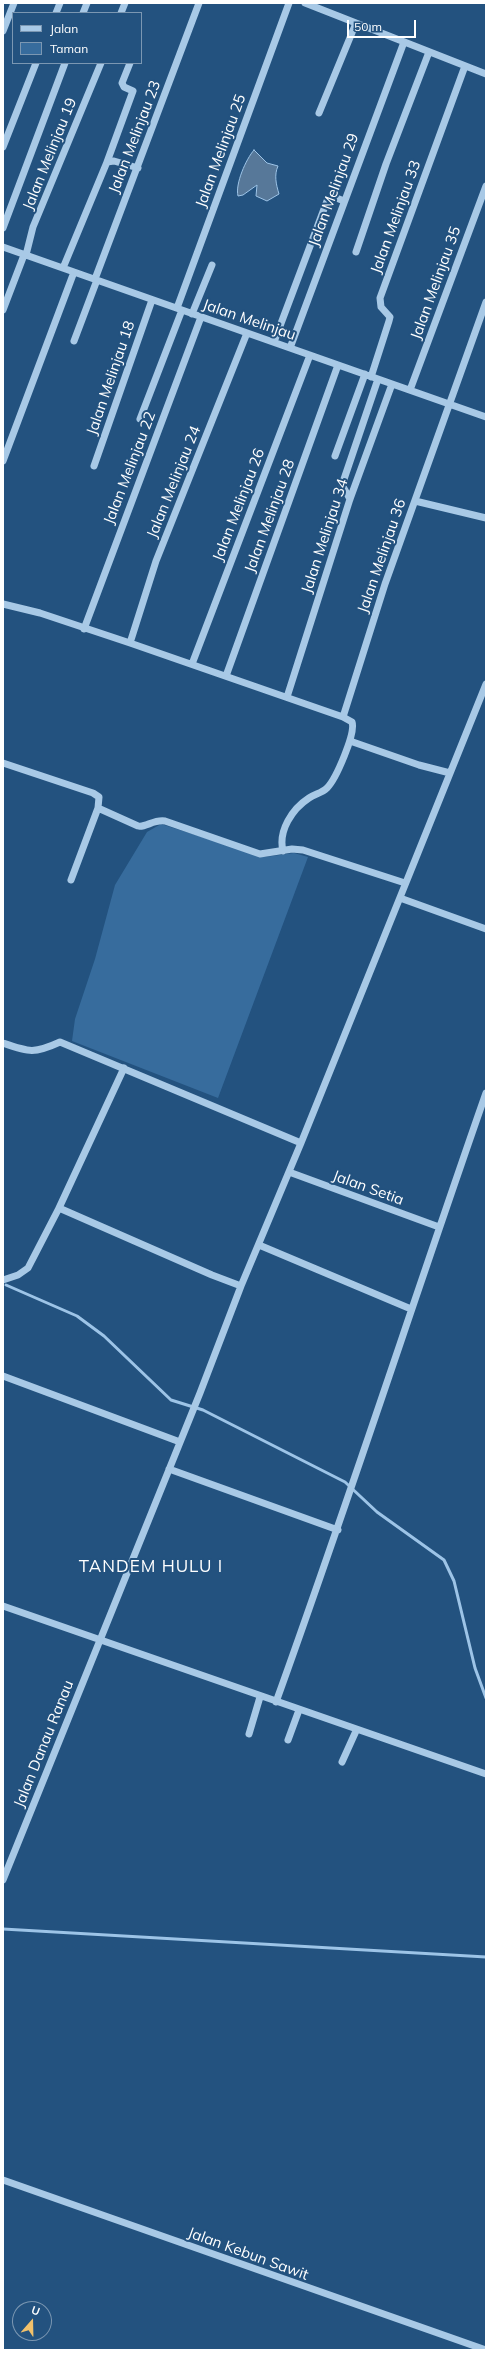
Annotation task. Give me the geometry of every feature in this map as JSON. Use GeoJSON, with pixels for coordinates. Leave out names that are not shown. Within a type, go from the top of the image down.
{"type":"FeatureCollection","features":[{"type":"Feature","properties":{"kind":"street"},"geometry":{"type":"LineString","coordinates":[[3,31],[14,3]]}},
{"type":"Feature","properties":{"kind":"street","name":"Jalan Melinjau 23"},"geometry":{"type":"LineString","coordinates":[[74,341],[199,3]]}},
{"type":"Feature","properties":{"kind":"street","name":"Jalan Melinjau 25"},"geometry":{"type":"LineString","coordinates":[[140,419],[289,3]]}},
{"type":"Feature","properties":{"kind":"street"},"geometry":{"type":"LineString","coordinates":[[305,3],[486,74]]}},
{"type":"Feature","properties":{"kind":"street"},"geometry":{"type":"LineString","coordinates":[[319,113],[356,23]]}},
{"type":"Feature","properties":{"kind":"street","name":"Jalan Melinjau 29"},"geometry":{"type":"LineString","coordinates":[[290,348],[404,42]]}},
{"type":"Feature","properties":{"kind":"street"},"geometry":{"type":"LineString","coordinates":[[356,252],[386,164],[429,52]]}},
{"type":"Feature","properties":{"kind":"street"},"geometry":{"type":"LineString","coordinates":[[3,147],[36,64]]}},
{"type":"Feature","properties":{"kind":"street"},"geometry":{"type":"LineString","coordinates":[[3,228],[65,64]]}},
{"type":"Feature","properties":{"kind":"street","name":"Jalan Melinjau 19"},"geometry":{"type":"LineString","coordinates":[[3,310],[34,228],[101,64]]}},
{"type":"Feature","properties":{"kind":"street"},"geometry":{"type":"LineString","coordinates":[[63,268],[107,162],[133,91],[124,87],[122,83],[130,64]]}},
{"type":"Feature","properties":{"kind":"street","name":"Jalan Melinjau 33"},"geometry":{"type":"LineString","coordinates":[[371,376],[390,317],[380,307],[380,298],[465,66]]}},
{"type":"Feature","properties":{"kind":"street"},"geometry":{"type":"LineString","coordinates":[[107,162],[114,161],[138,168]]}},
{"type":"Feature","properties":{"kind":"street","name":"Jalan Melinjau 35"},"geometry":{"type":"LineString","coordinates":[[410,390],[485,188]]}},
{"type":"Feature","properties":{"kind":"street"},"geometry":{"type":"LineString","coordinates":[[274,342],[327,201],[334,198],[344,201]]}},
{"type":"Feature","properties":{"kind":"street","name":"Jalan Melinjau"},"geometry":{"type":"LineString","coordinates":[[3,247],[486,417]]}},
{"type":"Feature","properties":{"kind":"street"},"geometry":{"type":"LineString","coordinates":[[192,314],[212,265]]}},
{"type":"Feature","properties":{"kind":"street"},"geometry":{"type":"LineString","coordinates":[[3,461],[74,272]]}},
{"type":"Feature","properties":{"kind":"street","name":"Jalan Melinjau 18"},"geometry":{"type":"LineString","coordinates":[[94,466],[152,300]]}},
{"type":"Feature","properties":{"kind":"street","name":"Jalan Melinjau 36"},"geometry":{"type":"LineString","coordinates":[[343,716],[385,584],[486,302]]}},
{"type":"Feature","properties":{"kind":"street","name":"Jalan Melinjau 22"},"geometry":{"type":"LineString","coordinates":[[84,630],[201,317]]}},
{"type":"Feature","properties":{"kind":"street","name":"Jalan Melinjau 24"},"geometry":{"type":"LineString","coordinates":[[130,643],[156,561],[247,333]]}},
{"type":"Feature","properties":{"kind":"street","name":"Jalan Melinjau 26"},"geometry":{"type":"LineString","coordinates":[[192,664],[310,355]]}},
{"type":"Feature","properties":{"kind":"street","name":"Jalan Melinjau 28"},"geometry":{"type":"LineString","coordinates":[[226,676],[338,365]]}},
{"type":"Feature","properties":{"kind":"street"},"geometry":{"type":"LineString","coordinates":[[335,456],[371,376]]}},
{"type":"Feature","properties":{"kind":"street"},"geometry":{"type":"LineString","coordinates":[[350,499],[342,485],[371,376]]}},
{"type":"Feature","properties":{"kind":"street","name":"Jalan Melinjau 34"},"geometry":{"type":"LineString","coordinates":[[287,697],[350,499],[392,384]]}},
{"type":"Feature","properties":{"kind":"street"},"geometry":{"type":"LineString","coordinates":[[415,501],[486,518]]}},
{"type":"Feature","properties":{"kind":"street"},"geometry":{"type":"LineString","coordinates":[[3,604],[40,613],[84,630],[130,643],[343,716],[352,722],[353,726],[350,741],[329,786],[308,798],[291,815],[282,838],[282,851]]}},
{"type":"Feature","properties":{"kind":"street","name":"Jalan Danau Ranau"},"geometry":{"type":"LineString","coordinates":[[3,1880],[190,1418],[241,1286],[301,1143],[486,684]]}},
{"type":"Feature","properties":{"kind":"street"},"geometry":{"type":"LineString","coordinates":[[350,741],[419,765],[450,773]]}},
{"type":"Feature","properties":{"kind":"street"},"geometry":{"type":"LineString","coordinates":[[3,763],[93,793],[99,797],[98,808],[71,880]]}},
{"type":"Feature","properties":{"kind":"street"},"geometry":{"type":"LineString","coordinates":[[98,808],[141,827],[157,820],[165,821],[260,854],[303,850],[405,883]]}},
{"type":"Feature","properties":{"kind":"street"},"geometry":{"type":"LineString","coordinates":[[400,898],[486,929]]}},
{"type":"Feature","properties":{"kind":"street"},"geometry":{"type":"LineString","coordinates":[[3,1043],[31,1052],[41,1051],[60,1042],[301,1143]]}},
{"type":"Feature","properties":{"kind":"street"},"geometry":{"type":"LineString","coordinates":[[3,1280],[18,1275],[28,1268],[59,1208],[124,1068]]}},
{"type":"Feature","properties":{"kind":"street"},"geometry":{"type":"LineString","coordinates":[[276,1702],[355,1481],[411,1309],[486,1093]]}},
{"type":"Feature","properties":{"kind":"street","name":"Jalan Setia"},"geometry":{"type":"LineString","coordinates":[[289,1172],[439,1227]]}},
{"type":"Feature","properties":{"kind":"street"},"geometry":{"type":"LineString","coordinates":[[59,1208],[176,1260],[241,1286]]}},
{"type":"Feature","properties":{"kind":"street"},"geometry":{"type":"LineString","coordinates":[[259,1246],[411,1309]]}},
{"type":"Feature","properties":{"kind":"street"},"geometry":{"type":"LineString","coordinates":[[3,1376],[180,1442]]}},
{"type":"Feature","properties":{"kind":"street"},"geometry":{"type":"LineString","coordinates":[[169,1469],[338,1530]]}},
{"type":"Feature","properties":{"kind":"street"},"geometry":{"type":"LineString","coordinates":[[3,1606],[356,1731],[486,1774]]}},
{"type":"Feature","properties":{"kind":"street"},"geometry":{"type":"LineString","coordinates":[[248,1734],[260,1697]]}},
{"type":"Feature","properties":{"kind":"street"},"geometry":{"type":"LineString","coordinates":[[288,1740],[299,1710]]}},
{"type":"Feature","properties":{"kind":"street"},"geometry":{"type":"LineString","coordinates":[[342,1762],[356,1731]]}},
{"type":"Feature","properties":{"kind":"street","name":"Jalan Kebun Sawit"},"geometry":{"type":"LineString","coordinates":[[3,2180],[486,2350]]}},
{"type":"Feature","properties":{"kind":"green space"},"geometry":{"type":"Polygon","coordinates":[[[161,824],[265,857],[294,853],[308,857],[218,1098],[72,1041],[75,1019],[95,959],[115,885],[147,832],[161,824]]]}},
{"type":"Feature","properties":{"kind":"shaded area"},"geometry":{"type":"Polygon","coordinates":[[[254,150],[267,163],[278,166],[276,180],[279,194],[267,201],[256,196],[257,185],[243,195],[238,196],[238,185],[242,172],[254,150]]]}},
{"type":"Feature","properties":{"kind":"waterway"},"geometry":{"type":"LineString","coordinates":[[6,1285],[77,1316],[104,1336],[171,1400],[203,1410],[345,1482],[377,1512],[444,1560],[454,1581],[475,1668],[486,1698]]}},
{"type":"Feature","properties":{"kind":"waterway"},"geometry":{"type":"LineString","coordinates":[[3,1929],[486,1957]]}},
{"type":"Feature","properties":{"kind":"district","name":"TANDEM HULU I"},"geometry":{"type":"Point","coordinates":[151,1567]}}]}
